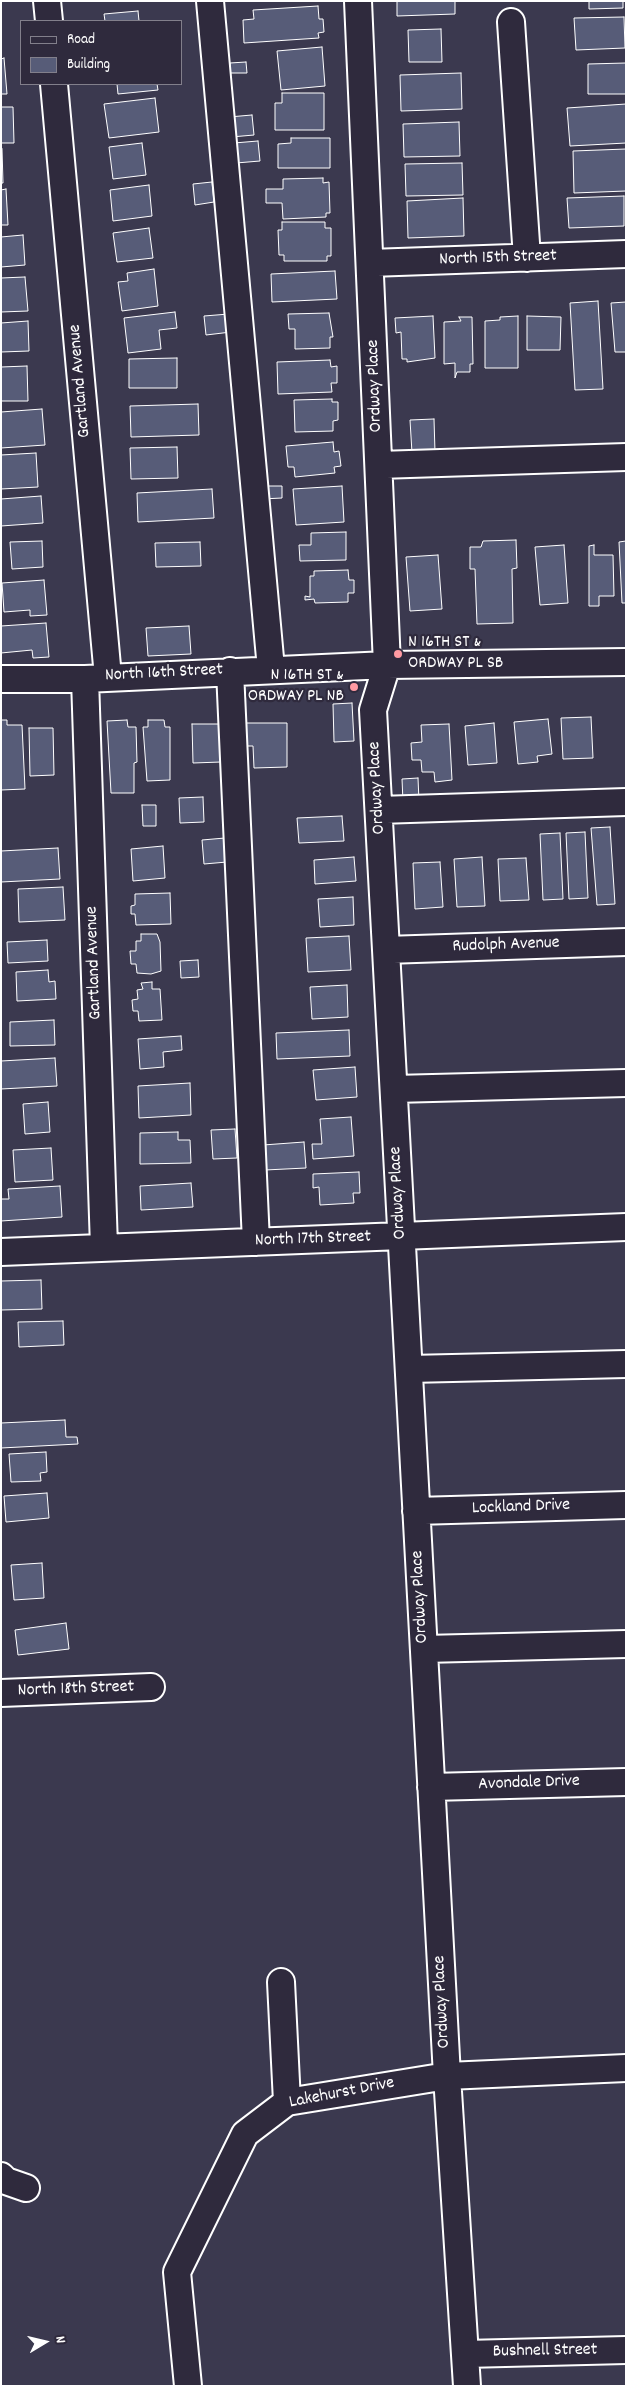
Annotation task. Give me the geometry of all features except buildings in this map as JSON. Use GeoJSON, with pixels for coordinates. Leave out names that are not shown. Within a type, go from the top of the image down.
{"type":"FeatureCollection","features":[{"type":"Feature","properties":{"kind":"street"},"geometry":{"type":"LineString","coordinates":[[47,1],[49,20]]}},
{"type":"Feature","properties":{"kind":"street"},"geometry":{"type":"LineString","coordinates":[[210,1],[271,669]]}},
{"type":"Feature","properties":{"kind":"street","name":"Ordway Place"},"geometry":{"type":"LineString","coordinates":[[358,1],[387,665],[373,710],[447,2076],[467,2386]]}},
{"type":"Feature","properties":{"kind":"street"},"geometry":{"type":"LineString","coordinates":[[511,22],[527,258]]}},
{"type":"Feature","properties":{"kind":"street","name":"Gartland Avenue"},"geometry":{"type":"LineString","coordinates":[[54,85],[97,678],[104,1247]]}},
{"type":"Feature","properties":{"kind":"street","name":"North 15th Street"},"geometry":{"type":"LineString","coordinates":[[370,263],[626,254]]}},
{"type":"Feature","properties":{"kind":"street"},"geometry":{"type":"LineString","coordinates":[[379,465],[626,456]]}},
{"type":"Feature","properties":{"kind":"street","name":"North 16th Street"},"geometry":{"type":"LineString","coordinates":[[1,679],[97,678],[387,665],[626,662]]}},
{"type":"Feature","properties":{"kind":"street"},"geometry":{"type":"LineString","coordinates":[[230,671],[248,1112],[256,1242]]}},
{"type":"Feature","properties":{"kind":"street"},"geometry":{"type":"LineString","coordinates":[[379,810],[626,802]]}},
{"type":"Feature","properties":{"kind":"street","name":"Rudolph Avenue"},"geometry":{"type":"LineString","coordinates":[[386,950],[626,942]]}},
{"type":"Feature","properties":{"kind":"street"},"geometry":{"type":"LineString","coordinates":[[394,1089],[626,1083]]}},
{"type":"Feature","properties":{"kind":"street","name":"North 17th Street"},"geometry":{"type":"LineString","coordinates":[[1,1252],[626,1227]]}},
{"type":"Feature","properties":{"kind":"street"},"geometry":{"type":"LineString","coordinates":[[409,1369],[626,1364]]}},
{"type":"Feature","properties":{"kind":"street","name":"Lockland Drive"},"geometry":{"type":"LineString","coordinates":[[416,1511],[626,1505]]}},
{"type":"Feature","properties":{"kind":"street"},"geometry":{"type":"LineString","coordinates":[[424,1649],[626,1644]]}},
{"type":"Feature","properties":{"kind":"street","name":"North 18th Street"},"geometry":{"type":"LineString","coordinates":[[1,1693],[151,1687]]}},
{"type":"Feature","properties":{"kind":"street","name":"Avondale Drive"},"geometry":{"type":"LineString","coordinates":[[431,1787],[626,1782]]}},
{"type":"Feature","properties":{"kind":"street"},"geometry":{"type":"LineString","coordinates":[[281,1982],[287,2102]]}},
{"type":"Feature","properties":{"kind":"street","name":"Lakehurst Drive"},"geometry":{"type":"LineString","coordinates":[[188,2386],[177,2272],[245,2134],[287,2102],[447,2076],[626,2068]]}},
{"type":"Feature","properties":{"kind":"street"},"geometry":{"type":"LineString","coordinates":[[1,2176],[6,2181],[26,2188]]}},
{"type":"Feature","properties":{"kind":"street","name":"Bushnell Street"},"geometry":{"type":"LineString","coordinates":[[465,2354],[626,2350]]}},
{"type":"Feature","properties":{"kind":"place","name":"N 16TH ST & ORDWAY PL SB"},"geometry":{"type":"Point","coordinates":[398,654]}},
{"type":"Feature","properties":{"kind":"place","name":"N 16TH ST & ORDWAY PL NB"},"geometry":{"type":"Point","coordinates":[354,687]}}]}
